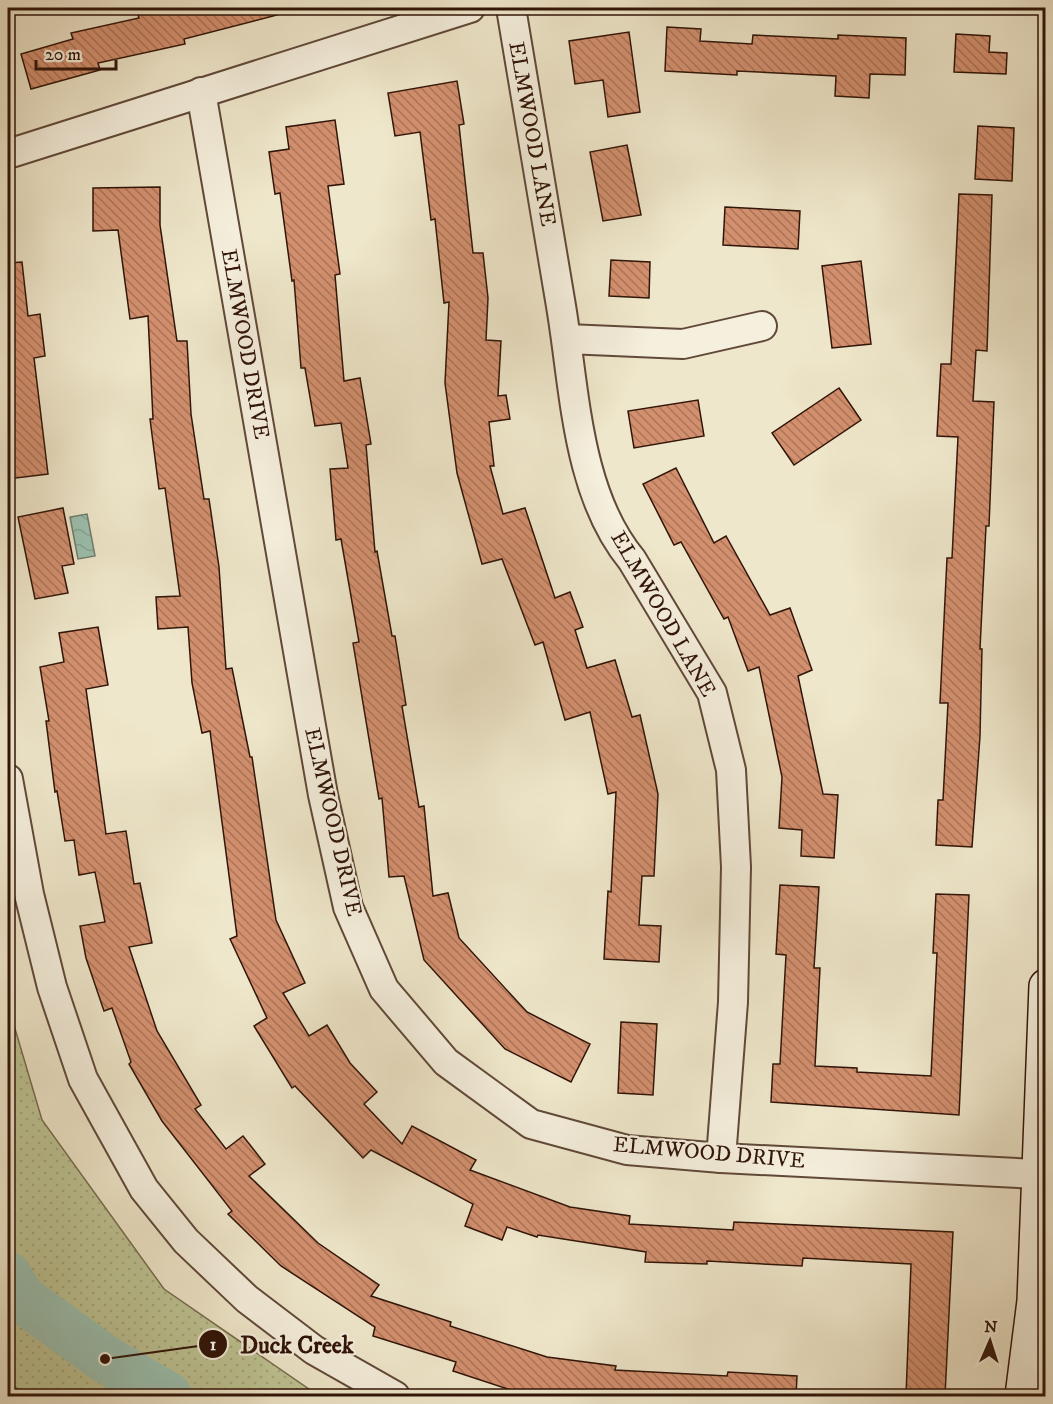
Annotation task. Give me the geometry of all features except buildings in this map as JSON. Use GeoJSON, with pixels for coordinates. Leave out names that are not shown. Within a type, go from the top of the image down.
{"type":"FeatureCollection","features":[{"type":"Feature","properties":{"kind":"street"},"geometry":{"type":"LineString","coordinates":[[8,154],[470,8]]}},
{"type":"Feature","properties":{"kind":"street","name":"ELMWOOD LANE"},"geometry":{"type":"LineString","coordinates":[[511,8],[567,339],[584,459],[616,540],[633,560],[712,693],[731,770],[736,867],[734,1002],[721,1158]]}},
{"type":"Feature","properties":{"kind":"street","name":"ELMWOOD DRIVE"},"geometry":{"type":"LineString","coordinates":[[201,92],[323,795],[348,907],[384,989],[446,1062],[531,1124],[627,1150],[721,1158],[1037,1174]]}},
{"type":"Feature","properties":{"kind":"street"},"geometry":{"type":"LineString","coordinates":[[567,339],[683,344],[762,326]]}},
{"type":"Feature","properties":{"kind":"street"},"geometry":{"type":"LineString","coordinates":[[8,779],[29,894],[51,987],[83,1079],[144,1189],[186,1241],[247,1299],[314,1350],[396,1396]]}},
{"type":"Feature","properties":{"kind":"street"},"geometry":{"type":"LineString","coordinates":[[1022,1396],[1034,1301],[1037,1174],[1046,986]]}},
{"type":"Feature","properties":{"kind":"shaded area"},"geometry":{"type":"Polygon","coordinates":[[[8,1005],[42,1120],[164,1289],[319,1396],[30,1396],[8,1383],[8,1005]]]}},
{"type":"Feature","properties":{"kind":"water"},"geometry":{"type":"Polygon","coordinates":[[[87,514],[95,556],[78,559],[70,517],[87,514]]]}},
{"type":"Feature","properties":{"kind":"waterway"},"geometry":{"type":"LineString","coordinates":[[8,1276],[21,1298],[105,1359],[168,1396]]}},
{"type":"Feature","properties":{"kind":"place","name":"Duck Creek"},"geometry":{"type":"Point","coordinates":[105,1359]}}]}
